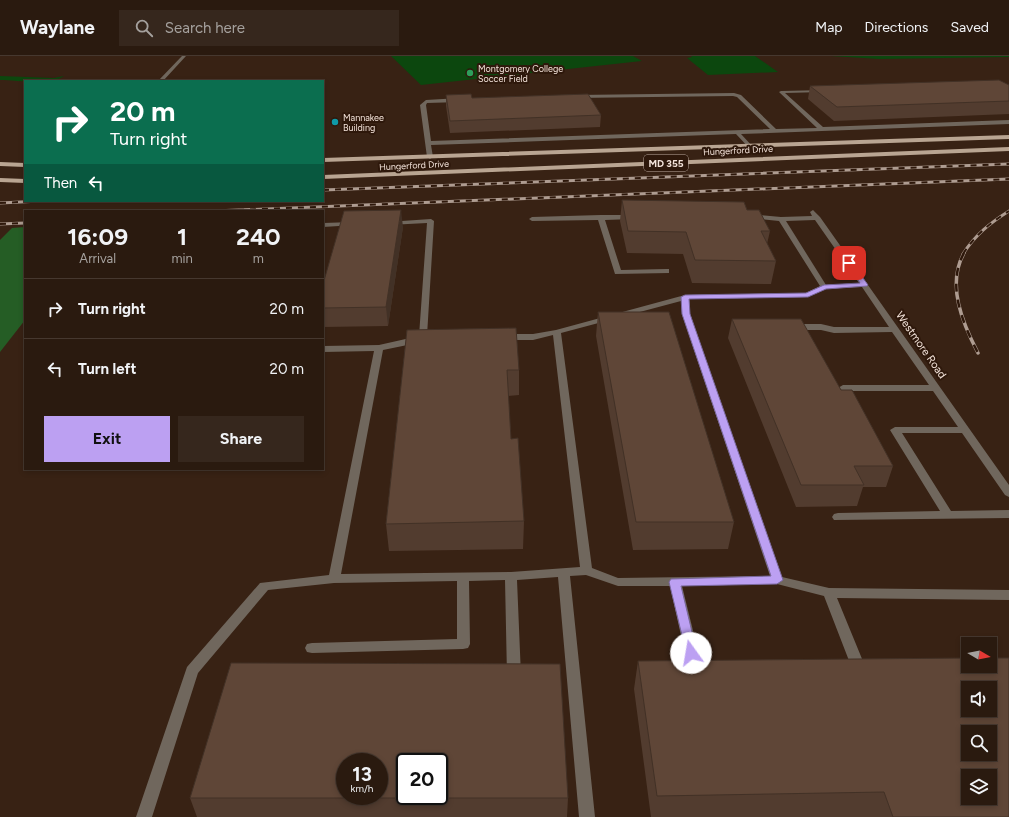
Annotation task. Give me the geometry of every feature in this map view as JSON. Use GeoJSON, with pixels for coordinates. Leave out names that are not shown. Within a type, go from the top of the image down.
{"type":"FeatureCollection","features":[{"type":"Feature","properties":{"kind":"main road","name":"Hungerford Drive"},"geometry":{"type":"LineString","coordinates":[[324,160],[750,147],[1009,137]]}},
{"type":"Feature","properties":{"kind":"main road"},"geometry":{"type":"LineString","coordinates":[[750,147],[761,158]]}},
{"type":"Feature","properties":{"kind":"main road","name":"Hungerford Drive"},"geometry":{"type":"LineString","coordinates":[[324,177],[1009,149]]}},
{"type":"Feature","properties":{"kind":"main road"},"geometry":{"type":"LineString","coordinates":[[0,164],[24,165]]}},
{"type":"Feature","properties":{"kind":"main road"},"geometry":{"type":"LineString","coordinates":[[0,180],[24,181]]}},
{"type":"Feature","properties":{"kind":"street"},"geometry":{"type":"LineString","coordinates":[[161,80],[184,56]]}},
{"type":"Feature","properties":{"kind":"street"},"geometry":{"type":"LineString","coordinates":[[822,129],[781,92],[828,90]]}},
{"type":"Feature","properties":{"kind":"street"},"geometry":{"type":"LineString","coordinates":[[569,97],[734,94],[739,96],[775,131]]}},
{"type":"Feature","properties":{"kind":"street"},"geometry":{"type":"LineString","coordinates":[[430,157],[424,105],[426,102],[466,100]]}},
{"type":"Feature","properties":{"kind":"street"},"geometry":{"type":"LineString","coordinates":[[428,143],[1009,122]]}},
{"type":"Feature","properties":{"kind":"street"},"geometry":{"type":"LineString","coordinates":[[737,132],[750,147]]}},
{"type":"Feature","properties":{"kind":"street"},"geometry":{"type":"LineString","coordinates":[[738,214],[781,219],[824,287]]}},
{"type":"Feature","properties":{"kind":"street","name":"Westmore Road"},"geometry":{"type":"LineString","coordinates":[[781,219],[815,215],[1009,493]]}},
{"type":"Feature","properties":{"kind":"street"},"geometry":{"type":"LineString","coordinates":[[532,219],[639,217]]}},
{"type":"Feature","properties":{"kind":"street"},"geometry":{"type":"LineString","coordinates":[[601,218],[618,272],[666,271]]}},
{"type":"Feature","properties":{"kind":"street"},"geometry":{"type":"LineString","coordinates":[[377,223],[431,221],[422,338]]}},
{"type":"Feature","properties":{"kind":"street"},"geometry":{"type":"LineString","coordinates":[[324,225],[362,224]]}},
{"type":"Feature","properties":{"kind":"street"},"geometry":{"type":"LineString","coordinates":[[494,337],[533,337],[557,332],[685,297],[808,295],[824,287],[865,285]]}},
{"type":"Feature","properties":{"kind":"street"},"geometry":{"type":"LineString","coordinates":[[685,297],[686,314],[777,580]]}},
{"type":"Feature","properties":{"kind":"street"},"geometry":{"type":"LineString","coordinates":[[784,327],[821,327],[834,330],[895,329]]}},
{"type":"Feature","properties":{"kind":"street"},"geometry":{"type":"LineString","coordinates":[[557,332],[586,571]]}},
{"type":"Feature","properties":{"kind":"street"},"geometry":{"type":"LineString","coordinates":[[324,349],[379,348],[422,338],[438,338]]}},
{"type":"Feature","properties":{"kind":"street"},"geometry":{"type":"LineString","coordinates":[[334,579],[379,348]]}},
{"type":"Feature","properties":{"kind":"street"},"geometry":{"type":"LineString","coordinates":[[843,388],[936,388]]}},
{"type":"Feature","properties":{"kind":"street"},"geometry":{"type":"LineString","coordinates":[[948,515],[895,430],[964,430]]}},
{"type":"Feature","properties":{"kind":"street"},"geometry":{"type":"LineString","coordinates":[[838,517],[1009,514]]}},
{"type":"Feature","properties":{"kind":"street"},"geometry":{"type":"LineString","coordinates":[[144,817],[192,671],[264,586],[334,579],[511,576],[586,571],[618,582],[777,580],[829,593],[1009,594]]}},
{"type":"Feature","properties":{"kind":"street"},"geometry":{"type":"LineString","coordinates":[[564,572],[587,817]]}},
{"type":"Feature","properties":{"kind":"street"},"geometry":{"type":"LineString","coordinates":[[511,576],[514,678]]}},
{"type":"Feature","properties":{"kind":"street"},"geometry":{"type":"LineString","coordinates":[[312,648],[463,644],[463,577]]}},
{"type":"Feature","properties":{"kind":"street"},"geometry":{"type":"LineString","coordinates":[[675,582],[695,667]]}},
{"type":"Feature","properties":{"kind":"street"},"geometry":{"type":"LineString","coordinates":[[829,593],[862,676]]}},
{"type":"Feature","properties":{"kind":"green space","name":"Montgomery College Soccer Field"},"geometry":{"type":"Polygon","coordinates":[[[391,56],[633,56],[642,61],[421,85],[391,56]]]}},
{"type":"Feature","properties":{"kind":"green space"},"geometry":{"type":"Polygon","coordinates":[[[691,56],[755,56],[778,72],[708,75],[687,58],[692,57],[691,56]]]}},
{"type":"Feature","properties":{"kind":"green space"},"geometry":{"type":"Polygon","coordinates":[[[831,56],[1009,56],[1009,57],[879,59],[831,56]]]}},
{"type":"Feature","properties":{"kind":"green space"},"geometry":{"type":"Polygon","coordinates":[[[0,76],[54,78],[64,76],[54,80],[24,80],[24,81],[0,80],[0,76]]]}},
{"type":"Feature","properties":{"kind":"green space"},"geometry":{"type":"Polygon","coordinates":[[[24,227],[24,321],[0,352],[0,240],[12,228],[24,227]]]}},
{"type":"Feature","properties":{"kind":"building"},"geometry":{"type":"Polygon","coordinates":[[[999,80],[1009,85],[1009,101],[837,107],[810,86],[999,80]]]}},
{"type":"Feature","properties":{"kind":"building"},"geometry":{"type":"Polygon","coordinates":[[[471,94],[472,98],[588,94],[601,115],[450,121],[446,95],[471,94]]]}},
{"type":"Feature","properties":{"kind":"building"},"geometry":{"type":"Polygon","coordinates":[[[622,200],[744,202],[747,210],[759,210],[770,231],[761,231],[776,261],[695,260],[686,232],[628,231],[622,200]]]}},
{"type":"Feature","properties":{"kind":"building"},"geometry":{"type":"Polygon","coordinates":[[[401,210],[386,307],[324,308],[324,281],[344,211],[401,210]]]}},
{"type":"Feature","properties":{"kind":"building"},"geometry":{"type":"Polygon","coordinates":[[[598,312],[669,312],[734,522],[636,522],[598,312]]]}},
{"type":"Feature","properties":{"kind":"building"},"geometry":{"type":"Polygon","coordinates":[[[732,319],[801,319],[841,390],[852,390],[893,466],[854,466],[864,485],[801,485],[732,319]]]}},
{"type":"Feature","properties":{"kind":"building"},"geometry":{"type":"Polygon","coordinates":[[[516,328],[519,370],[507,370],[511,439],[518,438],[524,521],[386,524],[407,330],[516,328]]]}},
{"type":"Feature","properties":{"kind":"building"},"geometry":{"type":"Polygon","coordinates":[[[961,658],[961,673],[997,673],[997,658],[1009,658],[1009,817],[893,817],[884,792],[657,796],[638,661],[961,658]]]}},
{"type":"Feature","properties":{"kind":"building"},"geometry":{"type":"Polygon","coordinates":[[[231,663],[560,664],[568,798],[448,798],[448,753],[396,753],[396,798],[388,798],[388,753],[336,753],[336,798],[190,798],[231,663]]]}},
{"type":"Feature","properties":{"kind":"railway"},"geometry":{"type":"LineString","coordinates":[[324,190],[1009,164]]}},
{"type":"Feature","properties":{"kind":"railway"},"geometry":{"type":"LineString","coordinates":[[239,210],[1009,179]]}},
{"type":"Feature","properties":{"kind":"railway"},"geometry":{"type":"LineString","coordinates":[[0,203],[24,202]]}},
{"type":"Feature","properties":{"kind":"railway"},"geometry":{"type":"LineString","coordinates":[[963,254],[983,230],[1009,211]]}},
{"type":"Feature","properties":{"kind":"railway"},"geometry":{"type":"LineString","coordinates":[[0,224],[24,223]]}},
{"type":"Feature","properties":{"kind":"railway"},"geometry":{"type":"LineString","coordinates":[[964,253],[956,278],[957,291],[962,317],[978,353]]}},
{"type":"Feature","properties":{"kind":"place","name":"Montgomery College Soccer Field"},"geometry":{"type":"Point","coordinates":[470,73]}},
{"type":"Feature","properties":{"kind":"place","name":"Mannakee Building"},"geometry":{"type":"Point","coordinates":[335,122]}},
{"type":"Feature","properties":{"kind":"route"},"geometry":{"type":"LineString","coordinates":[[691,653],[675,582],[777,580],[686,314],[685,297],[808,295],[824,287],[865,285],[849,263]]}}]}
